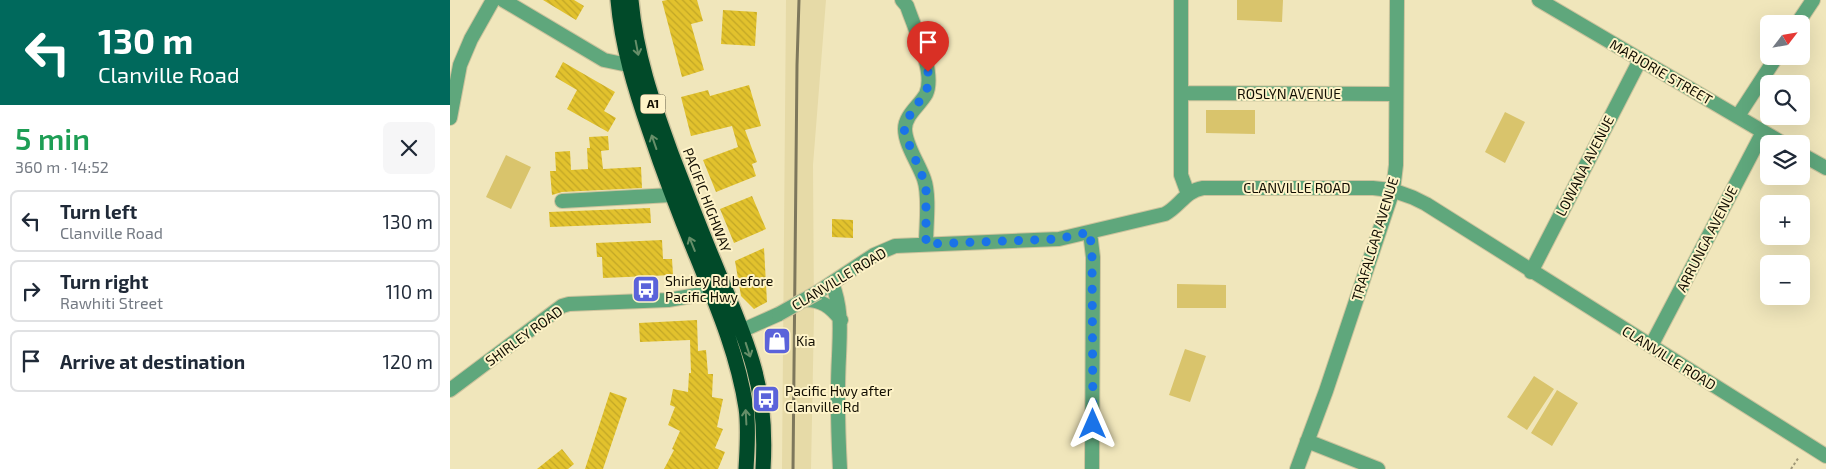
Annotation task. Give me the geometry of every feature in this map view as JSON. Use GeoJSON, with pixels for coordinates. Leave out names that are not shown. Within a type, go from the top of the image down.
{"type":"FeatureCollection","features":[{"type":"Feature","properties":{"kind":"highway","name":"PACIFIC HIGHWAY"},"geometry":{"type":"LineString","coordinates":[[618,0],[620,25],[628,64],[672,194],[717,287]]}},
{"type":"Feature","properties":{"kind":"highway","name":"PACIFIC HIGHWAY"},"geometry":{"type":"LineString","coordinates":[[631,0],[633,25],[640,64],[651,100],[691,205],[717,287],[735,333],[755,370],[761,408],[764,449],[763,469]]}},
{"type":"Feature","properties":{"kind":"highway","name":"PACIFIC HIGHWAY"},"geometry":{"type":"LineString","coordinates":[[735,333],[739,373],[746,410],[746,469]]}},
{"type":"Feature","properties":{"kind":"street"},"geometry":{"type":"LineString","coordinates":[[450,118],[460,65],[471,39],[493,0]]}},
{"type":"Feature","properties":{"kind":"street"},"geometry":{"type":"LineString","coordinates":[[503,0],[604,60],[628,64]]}},
{"type":"Feature","properties":{"kind":"street"},"geometry":{"type":"LineString","coordinates":[[902,0],[907,6],[927,65],[929,79],[926,94],[908,118],[904,132],[926,185],[926,244]]}},
{"type":"Feature","properties":{"kind":"street"},"geometry":{"type":"LineString","coordinates":[[1181,0],[1181,176],[1188,194]]}},
{"type":"Feature","properties":{"kind":"street","name":"TRAFALGAR AVENUE"},"geometry":{"type":"LineString","coordinates":[[1297,469],[1326,391],[1393,190],[1396,165],[1397,0]]}},
{"type":"Feature","properties":{"kind":"street","name":"MARJORIE STREET"},"geometry":{"type":"LineString","coordinates":[[1539,0],[1768,135]]}},
{"type":"Feature","properties":{"kind":"street"},"geometry":{"type":"LineString","coordinates":[[1803,15],[1812,0]]}},
{"type":"Feature","properties":{"kind":"street","name":"LOWANA AVENUE"},"geometry":{"type":"LineString","coordinates":[[1531,272],[1640,60]]}},
{"type":"Feature","properties":{"kind":"street"},"geometry":{"type":"LineString","coordinates":[[1738,116],[1770,65]]}},
{"type":"Feature","properties":{"kind":"street","name":"ROSLYN AVENUE"},"geometry":{"type":"LineString","coordinates":[[1181,93],[1396,94]]}},
{"type":"Feature","properties":{"kind":"street","name":"ARRUNGA AVENUE"},"geometry":{"type":"LineString","coordinates":[[1651,346],[1763,132]]}},
{"type":"Feature","properties":{"kind":"street"},"geometry":{"type":"LineString","coordinates":[[1810,159],[1826,168]]}},
{"type":"Feature","properties":{"kind":"street","name":"CLANVILLE ROAD"},"geometry":{"type":"LineString","coordinates":[[735,333],[780,314],[813,297],[859,264],[885,249],[895,246],[1058,239],[1165,214],[1188,194],[1198,189],[1373,188],[1393,190],[1426,204],[1531,272],[1826,456]]}},
{"type":"Feature","properties":{"kind":"street"},"geometry":{"type":"LineString","coordinates":[[562,201],[672,194]]}},
{"type":"Feature","properties":{"kind":"street"},"geometry":{"type":"LineString","coordinates":[[1090,232],[1093,266],[1092,469]]}},
{"type":"Feature","properties":{"kind":"street"},"geometry":{"type":"LineString","coordinates":[[832,283],[839,302],[841,320],[839,355],[840,469]]}},
{"type":"Feature","properties":{"kind":"street","name":"SHIRLEY ROAD"},"geometry":{"type":"LineString","coordinates":[[453,385],[562,306],[569,304],[668,300],[692,296],[717,287]]}},
{"type":"Feature","properties":{"kind":"street"},"geometry":{"type":"LineString","coordinates":[[813,297],[829,307],[841,320]]}},
{"type":"Feature","properties":{"kind":"street"},"geometry":{"type":"LineString","coordinates":[[1307,441],[1378,469]]}},
{"type":"Feature","properties":{"kind":"path"},"geometry":{"type":"LineString","coordinates":[[1791,469],[1799,457]]}},
{"type":"Feature","properties":{"kind":"shaded area"},"geometry":{"type":"Polygon","coordinates":[[[786,0],[826,0],[813,165],[814,315],[811,469],[782,469],[786,0]]]}},
{"type":"Feature","properties":{"kind":"shaded area"},"geometry":{"type":"Polygon","coordinates":[[[1237,0],[1283,0],[1282,22],[1237,20],[1237,0]]]}},
{"type":"Feature","properties":{"kind":"shaded area"},"geometry":{"type":"Polygon","coordinates":[[[1206,110],[1255,110],[1255,134],[1206,133],[1206,110]]]}},
{"type":"Feature","properties":{"kind":"shaded area"},"geometry":{"type":"Polygon","coordinates":[[[1505,112],[1525,122],[1505,163],[1485,152],[1505,112]]]}},
{"type":"Feature","properties":{"kind":"shaded area"},"geometry":{"type":"Polygon","coordinates":[[[506,155],[531,167],[511,209],[486,197],[506,155]]]}},
{"type":"Feature","properties":{"kind":"shaded area"},"geometry":{"type":"Polygon","coordinates":[[[1177,284],[1226,285],[1226,308],[1177,308],[1177,284]]]}},
{"type":"Feature","properties":{"kind":"shaded area"},"geometry":{"type":"Polygon","coordinates":[[[1185,349],[1206,356],[1190,402],[1169,395],[1185,349]]]}},
{"type":"Feature","properties":{"kind":"shaded area"},"geometry":{"type":"Polygon","coordinates":[[[1534,376],[1554,389],[1527,430],[1507,417],[1534,376]]]}},
{"type":"Feature","properties":{"kind":"shaded area"},"geometry":{"type":"Polygon","coordinates":[[[1557,390],[1578,403],[1552,446],[1531,433],[1557,390]]]}},
{"type":"Feature","properties":{"kind":"building"},"geometry":{"type":"Polygon","coordinates":[[[543,0],[574,0],[584,6],[576,20],[543,0]]]}},
{"type":"Feature","properties":{"kind":"building"},"geometry":{"type":"Polygon","coordinates":[[[697,0],[703,21],[691,24],[704,70],[682,77],[662,1],[697,0]]]}},
{"type":"Feature","properties":{"kind":"building"},"geometry":{"type":"Polygon","coordinates":[[[723,10],[757,12],[755,46],[721,44],[723,10]]]}},
{"type":"Feature","properties":{"kind":"building"},"geometry":{"type":"Polygon","coordinates":[[[563,62],[615,92],[604,111],[616,118],[608,132],[567,109],[577,90],[555,77],[563,62]]]}},
{"type":"Feature","properties":{"kind":"building"},"geometry":{"type":"Polygon","coordinates":[[[749,85],[761,126],[745,130],[757,162],[752,164],[756,176],[716,192],[703,160],[738,147],[732,126],[691,136],[681,97],[708,90],[710,96],[749,85]]]}},
{"type":"Feature","properties":{"kind":"building"},"geometry":{"type":"Polygon","coordinates":[[[608,136],[609,150],[601,151],[603,169],[641,167],[642,188],[562,192],[552,195],[550,171],[556,171],[555,152],[570,151],[571,170],[588,169],[587,148],[590,148],[589,137],[608,136]]]}},
{"type":"Feature","properties":{"kind":"building"},"geometry":{"type":"Polygon","coordinates":[[[752,196],[766,229],[734,243],[720,209],[752,196]]]}},
{"type":"Feature","properties":{"kind":"building"},"geometry":{"type":"Polygon","coordinates":[[[650,208],[651,223],[550,227],[549,212],[650,208]]]}},
{"type":"Feature","properties":{"kind":"building"},"geometry":{"type":"Polygon","coordinates":[[[832,219],[853,220],[853,238],[832,237],[832,219]]]}},
{"type":"Feature","properties":{"kind":"building"},"geometry":{"type":"Polygon","coordinates":[[[662,240],[663,259],[672,259],[673,275],[603,278],[602,257],[597,257],[596,243],[662,240]]]}},
{"type":"Feature","properties":{"kind":"building"},"geometry":{"type":"Polygon","coordinates":[[[764,248],[767,302],[754,309],[741,296],[735,261],[764,248]]]}},
{"type":"Feature","properties":{"kind":"building"},"geometry":{"type":"Polygon","coordinates":[[[697,320],[698,351],[706,350],[708,374],[713,374],[712,397],[723,399],[717,427],[723,429],[715,448],[725,452],[718,469],[664,469],[674,450],[672,449],[680,431],[668,425],[675,407],[670,405],[673,389],[688,392],[689,373],[691,373],[690,340],[640,342],[639,323],[697,320]]]}},
{"type":"Feature","properties":{"kind":"building"},"geometry":{"type":"Polygon","coordinates":[[[610,392],[627,398],[603,469],[585,469],[610,392]]]}},
{"type":"Feature","properties":{"kind":"building"},"geometry":{"type":"Polygon","coordinates":[[[562,449],[574,464],[568,469],[537,469],[562,449]]]}},
{"type":"Feature","properties":{"kind":"railway"},"geometry":{"type":"LineString","coordinates":[[793,469],[799,0]]}},
{"type":"Feature","properties":{"kind":"place","name":"Shirley Rd before Pacific Hwy"},"geometry":{"type":"Point","coordinates":[646,289]}},
{"type":"Feature","properties":{"kind":"place","name":"Kia"},"geometry":{"type":"Point","coordinates":[777,341]}},
{"type":"Feature","properties":{"kind":"place","name":"Pacific Hwy after Clanville Rd"},"geometry":{"type":"Point","coordinates":[766,399]}},
{"type":"Feature","properties":{"kind":"route"},"geometry":{"type":"LineString","coordinates":[[928,72],[929,86],[923,98],[908,118],[904,132],[926,185],[926,244],[1058,239],[1090,232],[1092,257],[1093,424]]}}]}
